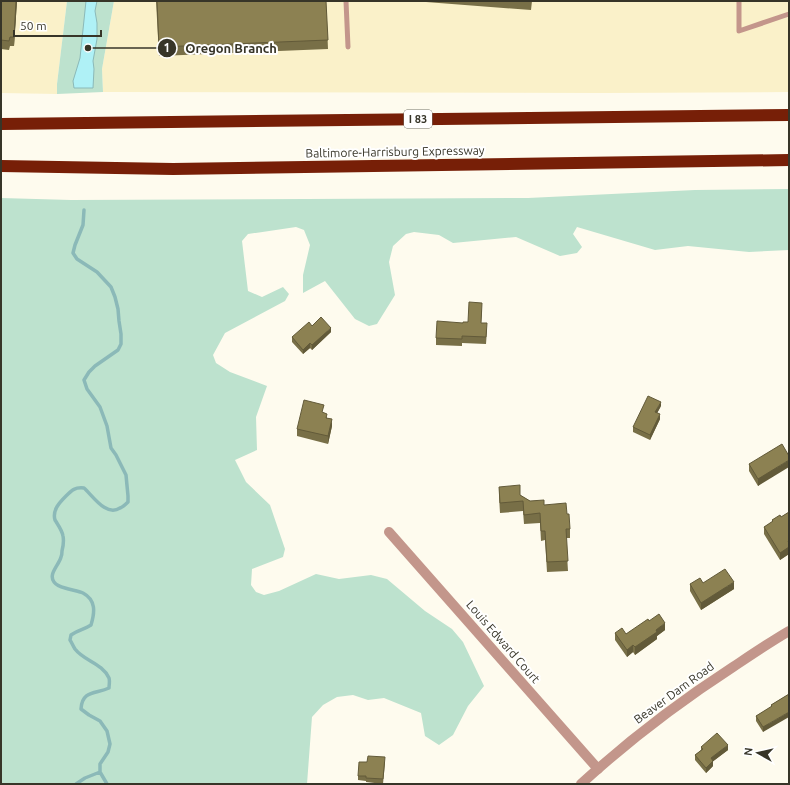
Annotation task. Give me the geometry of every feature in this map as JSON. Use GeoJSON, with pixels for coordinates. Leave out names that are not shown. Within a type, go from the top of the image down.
{"type":"FeatureCollection","features":[{"type":"Feature","properties":{"kind":"highway","name":"I 83"},"geometry":{"type":"LineString","coordinates":[[1,123],[48,124],[789,115]]}},
{"type":"Feature","properties":{"kind":"highway","name":"Baltimore-Harrisburg Expressway"},"geometry":{"type":"LineString","coordinates":[[1,166],[173,169],[789,160]]}},
{"type":"Feature","properties":{"kind":"street","name":"Louis Edward Court"},"geometry":{"type":"LineString","coordinates":[[389,532],[598,769]]}},
{"type":"Feature","properties":{"kind":"street","name":"Beaver Dam Road"},"geometry":{"type":"LineString","coordinates":[[581,784],[631,741],[673,708],[722,674],[789,631]]}},
{"type":"Feature","properties":{"kind":"lane"},"geometry":{"type":"LineString","coordinates":[[346,1],[348,47]]}},
{"type":"Feature","properties":{"kind":"lane"},"geometry":{"type":"LineString","coordinates":[[739,1],[739,31],[789,14]]}},
{"type":"Feature","properties":{"kind":"shaded area"},"geometry":{"type":"Polygon","coordinates":[[[1,1],[67,1],[57,94],[1,93],[1,1]]]}},
{"type":"Feature","properties":{"kind":"shaded area"},"geometry":{"type":"Polygon","coordinates":[[[114,1],[789,1],[789,92],[103,92],[102,69],[114,1]]]}},
{"type":"Feature","properties":{"kind":"green space"},"geometry":{"type":"Polygon","coordinates":[[[67,1],[114,1],[102,69],[103,92],[57,94],[67,1]]]}},
{"type":"Feature","properties":{"kind":"green space"},"geometry":{"type":"Polygon","coordinates":[[[789,189],[789,250],[749,252],[688,246],[655,250],[577,227],[573,234],[582,247],[577,253],[560,256],[516,237],[453,243],[439,235],[414,232],[406,234],[393,246],[389,262],[395,295],[377,324],[369,326],[355,319],[325,281],[303,293],[303,275],[310,245],[304,230],[296,227],[248,234],[242,241],[248,291],[262,297],[283,287],[289,294],[285,301],[225,333],[213,355],[216,363],[230,372],[267,386],[256,417],[257,450],[235,460],[246,482],[270,505],[285,549],[283,557],[252,569],[251,585],[256,592],[264,595],[279,591],[316,574],[339,579],[371,575],[387,579],[425,611],[452,629],[463,642],[484,686],[468,706],[453,735],[439,745],[425,736],[421,713],[384,698],[368,700],[353,695],[337,697],[323,705],[312,717],[307,784],[1,784],[1,198],[71,200],[528,198],[695,190],[789,189]]]}},
{"type":"Feature","properties":{"kind":"water"},"geometry":{"type":"Polygon","coordinates":[[[86,1],[97,1],[95,11],[97,39],[93,61],[93,88],[74,88],[73,81],[80,58],[86,1]]]}},
{"type":"Feature","properties":{"kind":"building"},"geometry":{"type":"Polygon","coordinates":[[[1,1],[16,1],[14,37],[10,37],[9,41],[1,40],[1,1]]]}},
{"type":"Feature","properties":{"kind":"building"},"geometry":{"type":"Polygon","coordinates":[[[157,1],[326,1],[328,40],[159,47],[157,1]]]}},
{"type":"Feature","properties":{"kind":"building"},"geometry":{"type":"Polygon","coordinates":[[[469,302],[482,303],[481,323],[487,323],[486,337],[462,336],[462,339],[436,338],[437,321],[468,322],[469,302]]]}},
{"type":"Feature","properties":{"kind":"building"},"geometry":{"type":"Polygon","coordinates":[[[321,317],[331,328],[312,345],[310,343],[303,350],[292,337],[309,322],[312,326],[321,317]]]}},
{"type":"Feature","properties":{"kind":"building"},"geometry":{"type":"Polygon","coordinates":[[[648,396],[661,402],[655,412],[660,414],[650,435],[633,427],[648,396]]]}},
{"type":"Feature","properties":{"kind":"building"},"geometry":{"type":"Polygon","coordinates":[[[304,400],[324,405],[322,412],[327,414],[326,418],[332,419],[328,436],[297,429],[304,400]]]}},
{"type":"Feature","properties":{"kind":"building"},"geometry":{"type":"Polygon","coordinates":[[[782,444],[789,456],[789,460],[758,479],[749,464],[782,444]]]}},
{"type":"Feature","properties":{"kind":"building"},"geometry":{"type":"Polygon","coordinates":[[[520,485],[520,495],[530,501],[544,500],[544,505],[566,503],[567,514],[569,514],[570,529],[566,529],[568,561],[547,562],[545,531],[541,531],[540,513],[524,515],[523,501],[500,503],[499,487],[520,485]]]}},
{"type":"Feature","properties":{"kind":"building"},"geometry":{"type":"Polygon","coordinates":[[[789,512],[789,547],[780,553],[764,527],[780,515],[781,517],[789,512]]]}},
{"type":"Feature","properties":{"kind":"building"},"geometry":{"type":"Polygon","coordinates":[[[725,569],[734,582],[701,603],[690,584],[700,578],[703,583],[725,569]]]}},
{"type":"Feature","properties":{"kind":"building"},"geometry":{"type":"Polygon","coordinates":[[[659,614],[665,623],[656,630],[657,632],[635,647],[633,645],[627,650],[615,633],[622,628],[626,634],[648,619],[649,621],[659,614]]]}},
{"type":"Feature","properties":{"kind":"building"},"geometry":{"type":"Polygon","coordinates":[[[789,694],[789,712],[763,727],[756,716],[789,694]]]}},
{"type":"Feature","properties":{"kind":"building"},"geometry":{"type":"Polygon","coordinates":[[[717,733],[728,745],[711,758],[713,761],[706,768],[695,755],[703,749],[701,747],[717,733]]]}},
{"type":"Feature","properties":{"kind":"building"},"geometry":{"type":"Polygon","coordinates":[[[368,756],[385,757],[383,779],[358,776],[359,762],[367,762],[368,756]]]}},
{"type":"Feature","properties":{"kind":"waterway"},"geometry":{"type":"LineString","coordinates":[[84,210],[83,225],[73,253],[77,259],[97,272],[111,287],[118,309],[121,334],[121,344],[118,350],[95,366],[84,380],[87,389],[100,407],[107,426],[111,448],[126,475],[128,502],[121,508],[110,510],[100,504],[84,488],[76,489],[68,494],[59,504],[54,516],[62,532],[63,542],[62,556],[54,570],[52,579],[62,587],[83,593],[92,603],[94,611],[91,625],[71,635],[70,640],[79,653],[98,665],[109,678],[109,688],[87,696],[82,703],[81,709],[100,721],[107,731],[110,744],[108,752],[100,764],[100,772],[107,784]]}},
{"type":"Feature","properties":{"kind":"waterway"},"geometry":{"type":"LineString","coordinates":[[76,784],[85,778],[100,772]]}},
{"type":"Feature","properties":{"kind":"place","name":"Oregon Branch"},"geometry":{"type":"Point","coordinates":[88,48]}}]}
